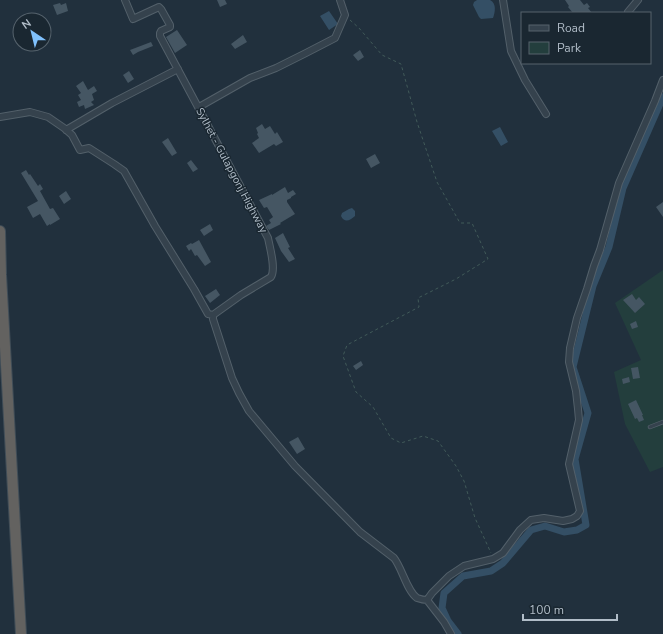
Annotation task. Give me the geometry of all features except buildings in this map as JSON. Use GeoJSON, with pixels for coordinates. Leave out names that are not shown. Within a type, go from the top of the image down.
{"type":"FeatureCollection","features":[{"type":"Feature","properties":{"kind":"highway"},"geometry":{"type":"LineString","coordinates":[[0,231],[21,634]]}},
{"type":"Feature","properties":{"kind":"street","name":"Sylhet - Gulapgonj Highway"},"geometry":{"type":"LineString","coordinates":[[125,0],[133,19],[159,7],[161,9],[170,27],[161,31],[160,36],[267,235],[272,262],[273,274],[271,277],[240,295],[213,315]]}},
{"type":"Feature","properties":{"kind":"street"},"geometry":{"type":"LineString","coordinates":[[198,107],[250,78],[276,68],[335,38],[345,15],[340,0]]}},
{"type":"Feature","properties":{"kind":"street"},"geometry":{"type":"LineString","coordinates":[[503,0],[510,51],[525,80],[546,114]]}},
{"type":"Feature","properties":{"kind":"street"},"geometry":{"type":"LineString","coordinates":[[628,12],[638,0]]}},
{"type":"Feature","properties":{"kind":"street"},"geometry":{"type":"LineString","coordinates":[[66,130],[112,103],[178,69]]}},
{"type":"Feature","properties":{"kind":"street"},"geometry":{"type":"LineString","coordinates":[[427,600],[449,576],[464,566],[494,559],[503,553],[520,530],[532,520],[544,518],[563,521],[572,519],[577,516],[580,511],[569,464],[579,420],[576,391],[569,362],[570,348],[577,318],[600,250],[620,183],[663,80]]}},
{"type":"Feature","properties":{"kind":"street"},"geometry":{"type":"LineString","coordinates":[[0,117],[30,112],[48,117],[72,135],[80,150],[89,148],[124,171],[208,314],[213,315],[232,378],[249,411],[295,466],[360,532],[394,558],[398,563],[407,585],[417,598],[427,600],[444,622],[451,634]]}},
{"type":"Feature","properties":{"kind":"lane"},"geometry":{"type":"LineString","coordinates":[[650,427],[663,422]]}},
{"type":"Feature","properties":{"kind":"path"},"geometry":{"type":"LineString","coordinates":[[345,15],[359,28],[382,55],[401,64],[417,122],[437,182],[460,223],[472,223],[488,259],[456,279],[418,298],[419,307],[347,345],[343,356],[356,392],[373,407],[391,438],[401,443],[423,436],[438,441],[456,466],[464,481],[475,518],[494,559]]}},
{"type":"Feature","properties":{"kind":"green space"},"geometry":{"type":"Polygon","coordinates":[[[663,270],[663,467],[650,472],[625,424],[614,372],[641,360],[615,303],[663,270]]]}},
{"type":"Feature","properties":{"kind":"water"},"geometry":{"type":"Polygon","coordinates":[[[477,0],[490,0],[494,3],[495,8],[493,18],[481,19],[479,17],[473,5],[477,0]]]}},
{"type":"Feature","properties":{"kind":"water"},"geometry":{"type":"Polygon","coordinates":[[[329,11],[338,24],[329,30],[320,16],[329,11]]]}},
{"type":"Feature","properties":{"kind":"water"},"geometry":{"type":"Polygon","coordinates":[[[500,127],[508,142],[501,146],[492,131],[500,127]]]}},
{"type":"Feature","properties":{"kind":"water"},"geometry":{"type":"Polygon","coordinates":[[[352,208],[355,211],[355,216],[349,220],[344,220],[341,216],[342,213],[352,208]]]}},
{"type":"Feature","properties":{"kind":"waterway"},"geometry":{"type":"LineString","coordinates":[[458,634],[448,621],[442,608],[444,593],[463,576],[491,571],[503,563],[531,530],[545,526],[564,532],[577,530],[586,525],[575,459],[588,413],[573,367],[593,286],[609,247],[623,188],[663,97]]}}]}
